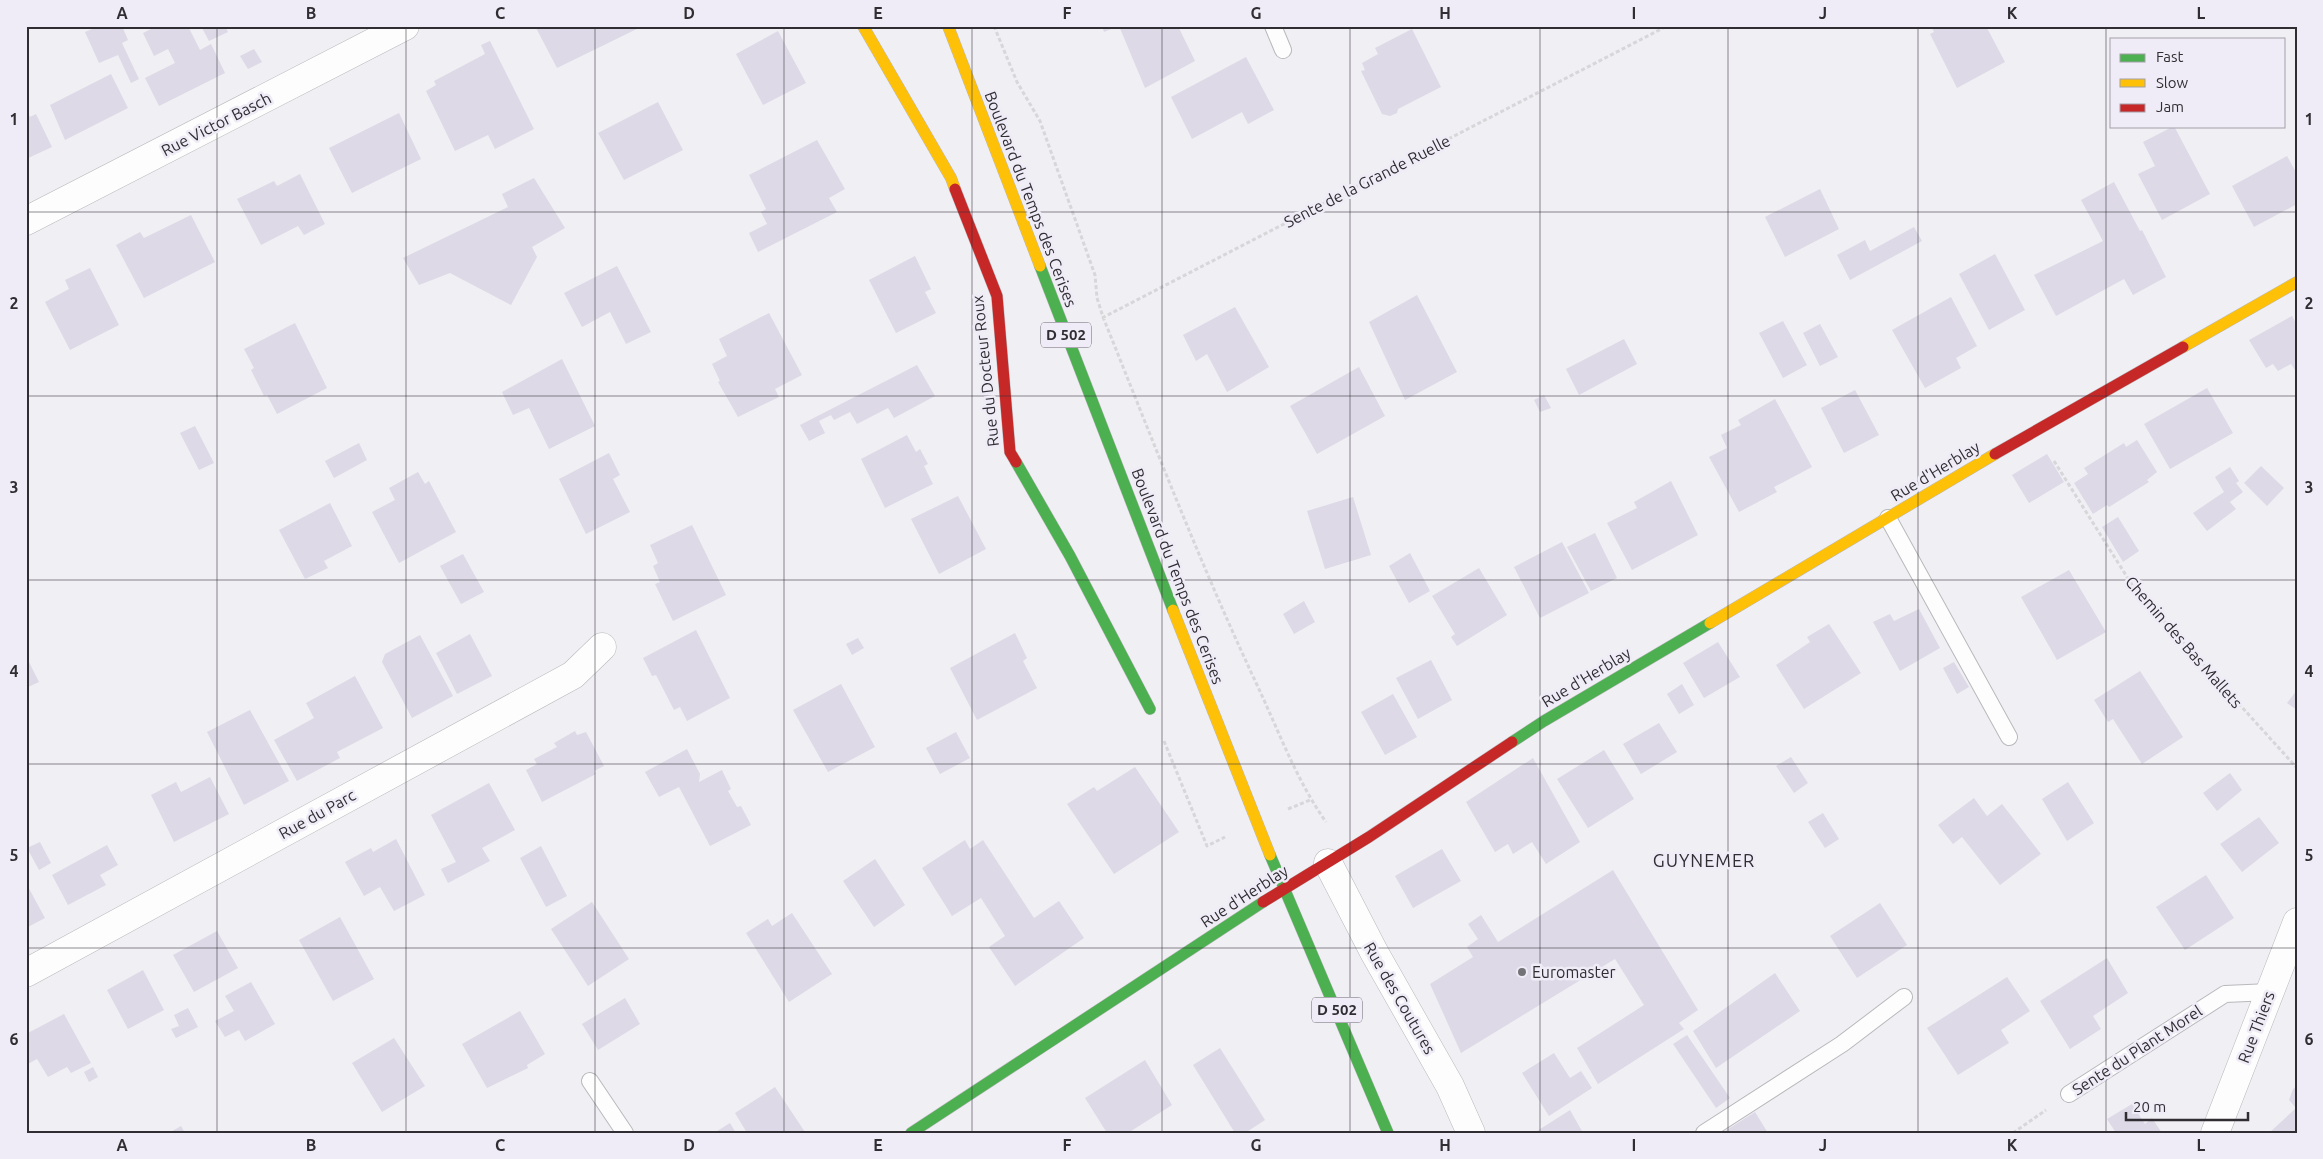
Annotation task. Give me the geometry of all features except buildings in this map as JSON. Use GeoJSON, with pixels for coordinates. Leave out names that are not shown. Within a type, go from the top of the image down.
{"type":"FeatureCollection","features":[{"type":"Feature","properties":{"kind":"street","name":"Rue Victor Basch"},"geometry":{"type":"LineString","coordinates":[[26,221],[406,26]]}},
{"type":"Feature","properties":{"kind":"street","name":"Rue du Docteur Roux"},"geometry":{"type":"LineString","coordinates":[[863,26],[951,178],[997,296],[1010,452],[1070,556],[1150,709]]}},
{"type":"Feature","properties":{"kind":"street","name":"Boulevard du Temps des Cerises"},"geometry":{"type":"LineString","coordinates":[[948,26],[1067,338],[1256,822],[1286,887],[1388,1133]]}},
{"type":"Feature","properties":{"kind":"street","name":"Rue d'Herblay"},"geometry":{"type":"LineString","coordinates":[[912,1133],[1286,887],[1328,863],[1544,721],[2035,431],[2297,282]]}},
{"type":"Feature","properties":{"kind":"street","name":"Rue du Parc"},"geometry":{"type":"LineString","coordinates":[[26,973],[573,675],[602,647]]}},
{"type":"Feature","properties":{"kind":"street","name":"Rue des Coutures"},"geometry":{"type":"LineString","coordinates":[[1328,863],[1364,933],[1450,1086],[1471,1133]]}},
{"type":"Feature","properties":{"kind":"street","name":"Rue Thiers"},"geometry":{"type":"LineString","coordinates":[[2215,1133],[2297,922]]}},
{"type":"Feature","properties":{"kind":"lane"},"geometry":{"type":"LineString","coordinates":[[1273,26],[1283,50]]}},
{"type":"Feature","properties":{"kind":"lane"},"geometry":{"type":"LineString","coordinates":[[1888,518],[2009,737]]}},
{"type":"Feature","properties":{"kind":"lane","name":"Sente du Plant Morel"},"geometry":{"type":"LineString","coordinates":[[2069,1094],[2225,994],[2270,992]]}},
{"type":"Feature","properties":{"kind":"lane"},"geometry":{"type":"LineString","coordinates":[[1704,1133],[1842,1044],[1904,997]]}},
{"type":"Feature","properties":{"kind":"lane"},"geometry":{"type":"LineString","coordinates":[[590,1081],[626,1133]]}},
{"type":"Feature","properties":{"kind":"path"},"geometry":{"type":"LineString","coordinates":[[994,26],[1017,82],[1040,121],[1095,275],[1097,298],[1103,318],[1197,548],[1246,662],[1310,800]]}},
{"type":"Feature","properties":{"kind":"path","name":"Sente de la Grande Ruelle"},"geometry":{"type":"LineString","coordinates":[[1067,338],[1667,26]]}},
{"type":"Feature","properties":{"kind":"path","name":"Chemin des Bas Mallets"},"geometry":{"type":"LineString","coordinates":[[2035,431],[2134,588],[2297,768]]}},
{"type":"Feature","properties":{"kind":"path","name":"Sente du Plant Morel"},"geometry":{"type":"LineString","coordinates":[[2014,1133],[2069,1094]]}},
{"type":"Feature","properties":{"kind":"traffic: fast"},"geometry":{"type":"LineString","coordinates":[[1040,266],[1173,610]]}},
{"type":"Feature","properties":{"kind":"traffic: fast"},"geometry":{"type":"LineString","coordinates":[[1016,462],[1070,556],[1150,709]]}},
{"type":"Feature","properties":{"kind":"traffic: fast"},"geometry":{"type":"LineString","coordinates":[[1512,742],[1544,721],[1710,623]]}},
{"type":"Feature","properties":{"kind":"traffic: fast"},"geometry":{"type":"LineString","coordinates":[[1270,855],[1388,1133]]}},
{"type":"Feature","properties":{"kind":"traffic: fast"},"geometry":{"type":"LineString","coordinates":[[911,1133],[1263,902]]}},
{"type":"Feature","properties":{"kind":"traffic: slow"},"geometry":{"type":"LineString","coordinates":[[863,26],[951,178],[955,189]]}},
{"type":"Feature","properties":{"kind":"traffic: slow"},"geometry":{"type":"LineString","coordinates":[[948,26],[1040,266]]}},
{"type":"Feature","properties":{"kind":"traffic: slow"},"geometry":{"type":"LineString","coordinates":[[2183,347],[2297,282]]}},
{"type":"Feature","properties":{"kind":"traffic: slow"},"geometry":{"type":"LineString","coordinates":[[1710,623],[1995,454]]}},
{"type":"Feature","properties":{"kind":"traffic: slow"},"geometry":{"type":"LineString","coordinates":[[1173,610],[1270,855]]}},
{"type":"Feature","properties":{"kind":"traffic: jam"},"geometry":{"type":"LineString","coordinates":[[955,189],[997,296],[1010,452],[1016,462]]}},
{"type":"Feature","properties":{"kind":"traffic: jam"},"geometry":{"type":"LineString","coordinates":[[1995,454],[2183,347]]}},
{"type":"Feature","properties":{"kind":"traffic: jam"},"geometry":{"type":"LineString","coordinates":[[1263,902],[1369,837],[1512,742]]}},
{"type":"Feature","properties":{"kind":"place","name":"Euromaster"},"geometry":{"type":"Point","coordinates":[1522,972]}},
{"type":"Feature","properties":{"kind":"district","name":"GUYNEMER"},"geometry":{"type":"Point","coordinates":[1704,861]}}]}
